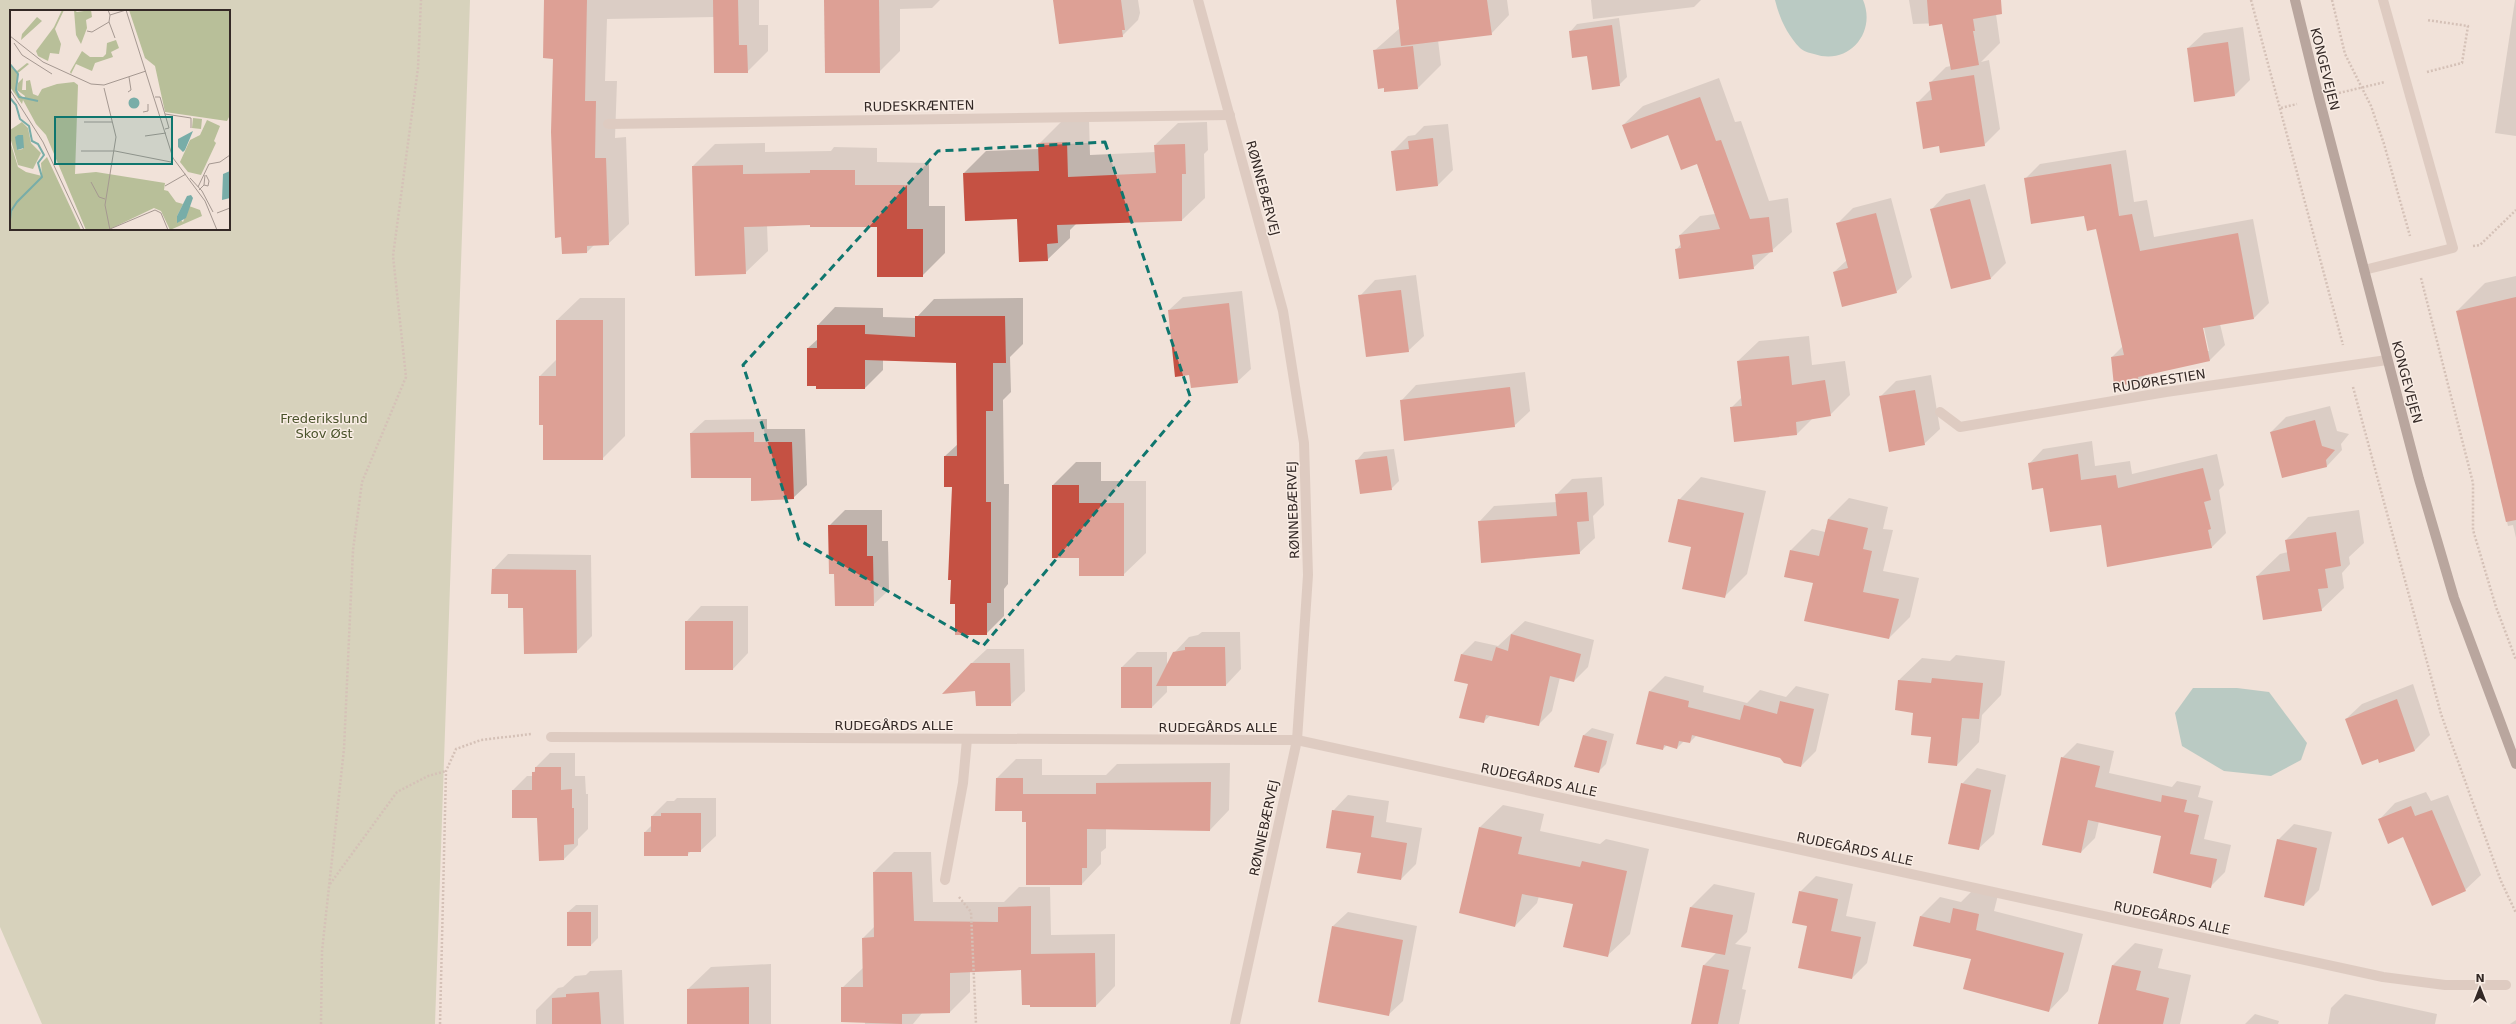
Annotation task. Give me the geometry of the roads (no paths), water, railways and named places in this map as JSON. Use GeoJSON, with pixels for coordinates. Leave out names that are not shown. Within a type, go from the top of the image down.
{"type":"FeatureCollection","features":[{"type":"Feature","properties":{"kind":"main road","name":"KONGEVEJEN"},"geometry":{"type":"LineString","coordinates":[[2295,0],[2387,360],[2454,598],[2516,764]]}},
{"type":"Feature","properties":{"kind":"street","name":"RØNNEBÆRVEJ"},"geometry":{"type":"LineString","coordinates":[[1198,0],[1283,311],[1304,443],[1308,575],[1297,740],[1235,1024]]}},
{"type":"Feature","properties":{"kind":"street"},"geometry":{"type":"LineString","coordinates":[[2364,270],[2453,248],[2383,0]]}},
{"type":"Feature","properties":{"kind":"street","name":"RUDESKRÆNTEN"},"geometry":{"type":"LineString","coordinates":[[608,124],[1230,115]]}},
{"type":"Feature","properties":{"kind":"street","name":"RUDØRESTIEN"},"geometry":{"type":"LineString","coordinates":[[1940,412],[1960,427],[2166,392],[2387,360]]}},
{"type":"Feature","properties":{"kind":"street","name":"RUDEGÅRDS ALLE"},"geometry":{"type":"LineString","coordinates":[[551,737],[1297,740],[2383,977],[2445,984],[2506,985]]}},
{"type":"Feature","properties":{"kind":"street"},"geometry":{"type":"LineString","coordinates":[[945,880],[963,782],[967,738]]}},
{"type":"Feature","properties":{"kind":"water"},"geometry":{"type":"Polygon","coordinates":[[[1775,0],[1863,0],[1866,12],[1866,24],[1863,35],[1848,51],[1838,55],[1826,56],[1806,52],[1795,43],[1787,32],[1775,0]]]}},
{"type":"Feature","properties":{"kind":"water"},"geometry":{"type":"Polygon","coordinates":[[[2193,688],[2237,688],[2269,692],[2307,743],[2301,760],[2271,776],[2224,771],[2182,746],[2175,713],[2193,688]]]}},
{"type":"Feature","properties":{"kind":"park label","name":"Frederikslund Skov Øst"},"geometry":{"type":"Point","coordinates":[324,426]}}]}
